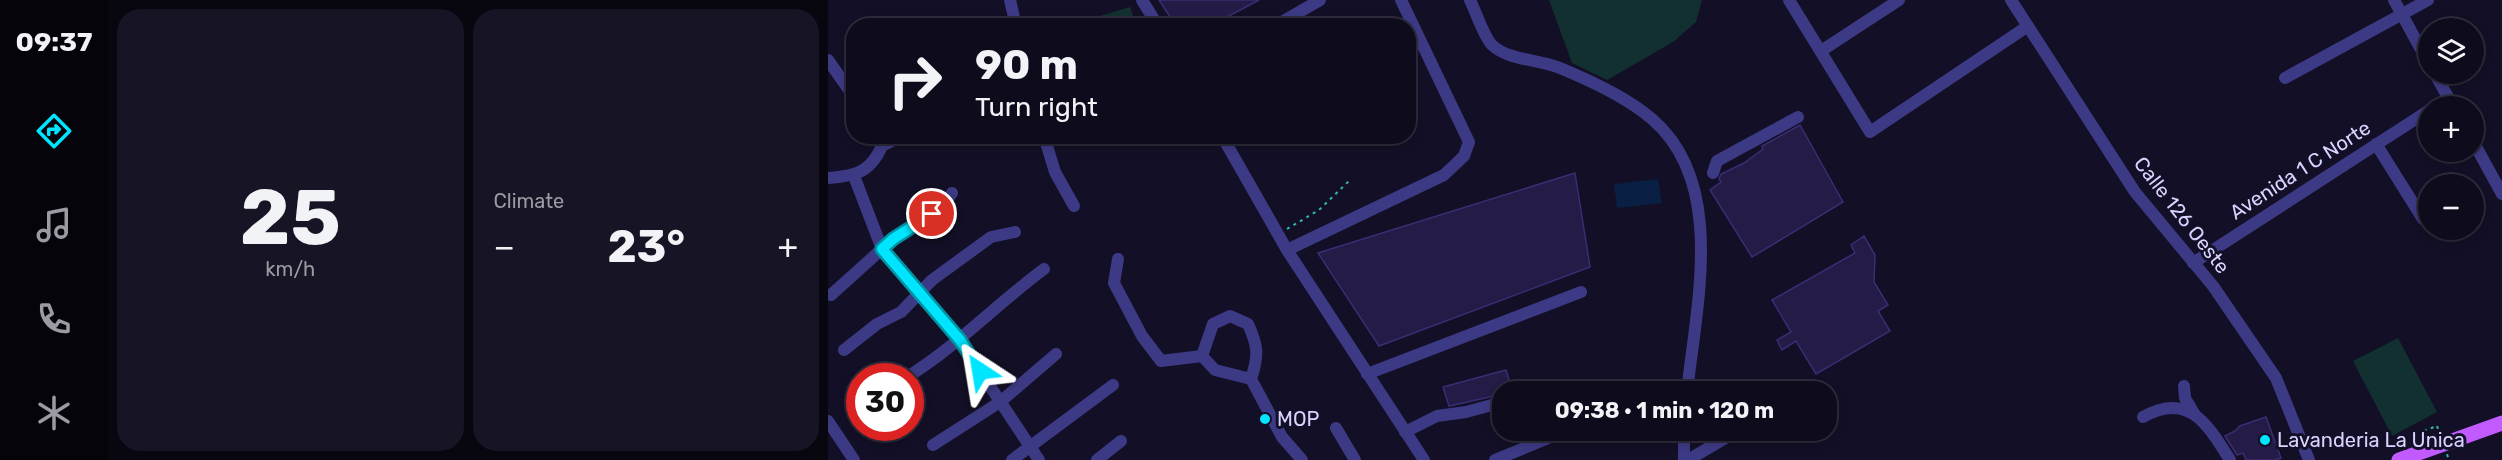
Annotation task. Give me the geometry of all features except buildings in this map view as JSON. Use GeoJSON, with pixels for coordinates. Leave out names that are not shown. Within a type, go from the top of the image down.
{"type":"FeatureCollection","features":[{"type":"Feature","properties":{"kind":"main road"},"geometry":{"type":"LineString","coordinates":[[2399,460],[2501,422]]}},
{"type":"Feature","properties":{"kind":"street"},"geometry":{"type":"LineString","coordinates":[[1010,0],[1014,18]]}},
{"type":"Feature","properties":{"kind":"street"},"geometry":{"type":"LineString","coordinates":[[1142,0],[1153,18]]}},
{"type":"Feature","properties":{"kind":"street"},"geometry":{"type":"LineString","coordinates":[[1289,18],[1320,0]]}},
{"type":"Feature","properties":{"kind":"street"},"geometry":{"type":"LineString","coordinates":[[1401,0],[1409,18]]}},
{"type":"Feature","properties":{"kind":"street"},"geometry":{"type":"LineString","coordinates":[[1470,0],[1491,44],[1506,54],[1543,61],[1563,69],[1631,104],[1658,124],[1669,136],[1696,195],[1701,222],[1701,254],[1688,381]]}},
{"type":"Feature","properties":{"kind":"street"},"geometry":{"type":"LineString","coordinates":[[1789,0],[1870,132],[2028,26]]}},
{"type":"Feature","properties":{"kind":"street"},"geometry":{"type":"LineString","coordinates":[[1821,51],[1899,0]]}},
{"type":"Feature","properties":{"kind":"street","name":"Calle 126 Oeste"},"geometry":{"type":"LineString","coordinates":[[2011,0],[2135,192],[2213,286],[2276,378],[2309,460]]}},
{"type":"Feature","properties":{"kind":"street"},"geometry":{"type":"LineString","coordinates":[[2394,0],[2418,44]]}},
{"type":"Feature","properties":{"kind":"street"},"geometry":{"type":"LineString","coordinates":[[2285,78],[2428,0]]}},
{"type":"Feature","properties":{"kind":"street"},"geometry":{"type":"LineString","coordinates":[[1287,250],[1444,175],[1468,149],[1468,142],[1416,32]]}},
{"type":"Feature","properties":{"kind":"street"},"geometry":{"type":"LineString","coordinates":[[828,60],[846,86]]}},
{"type":"Feature","properties":{"kind":"street"},"geometry":{"type":"LineString","coordinates":[[1713,173],[1717,160],[1798,117]]}},
{"type":"Feature","properties":{"kind":"street","name":"Avenida 1 C Norte"},"geometry":{"type":"LineString","coordinates":[[2193,263],[2418,117]]}},
{"type":"Feature","properties":{"kind":"street"},"geometry":{"type":"LineString","coordinates":[[828,178],[854,176],[876,158],[879,144]]}},
{"type":"Feature","properties":{"kind":"street"},"geometry":{"type":"LineString","coordinates":[[1046,144],[1055,172],[1074,206]]}},
{"type":"Feature","properties":{"kind":"street"},"geometry":{"type":"LineString","coordinates":[[1227,144],[1287,250],[1424,460]]}},
{"type":"Feature","properties":{"kind":"street"},"geometry":{"type":"LineString","coordinates":[[2376,144],[2418,211]]}},
{"type":"Feature","properties":{"kind":"street"},"geometry":{"type":"LineString","coordinates":[[2484,161],[2502,194]]}},
{"type":"Feature","properties":{"kind":"street"},"geometry":{"type":"LineString","coordinates":[[854,176],[882,249],[960,340],[1039,460]]}},
{"type":"Feature","properties":{"kind":"street"},"geometry":{"type":"LineString","coordinates":[[831,295],[893,239],[942,207],[952,193]]}},
{"type":"Feature","properties":{"kind":"street"},"geometry":{"type":"LineString","coordinates":[[844,350],[877,324],[901,312],[932,280],[991,237],[1015,232]]}},
{"type":"Feature","properties":{"kind":"street"},"geometry":{"type":"LineString","coordinates":[[1118,259],[1114,283],[1142,336],[1161,361],[1202,356]]}},
{"type":"Feature","properties":{"kind":"street"},"geometry":{"type":"LineString","coordinates":[[924,365],[960,340],[1015,290],[1044,269]]}},
{"type":"Feature","properties":{"kind":"street"},"geometry":{"type":"LineString","coordinates":[[1367,374],[1581,292]]}},
{"type":"Feature","properties":{"kind":"street"},"geometry":{"type":"LineString","coordinates":[[1202,356],[1213,324],[1230,316],[1248,324],[1257,344],[1255,367],[1251,379],[1282,436],[1302,460]]}},
{"type":"Feature","properties":{"kind":"street"},"geometry":{"type":"LineString","coordinates":[[933,445],[1000,402],[1056,354]]}},
{"type":"Feature","properties":{"kind":"street"},"geometry":{"type":"LineString","coordinates":[[1202,356],[1215,370],[1251,379]]}},
{"type":"Feature","properties":{"kind":"street"},"geometry":{"type":"LineString","coordinates":[[1012,460],[1113,385]]}},
{"type":"Feature","properties":{"kind":"street"},"geometry":{"type":"LineString","coordinates":[[2184,386],[2185,398],[2196,416]]}},
{"type":"Feature","properties":{"kind":"street"},"geometry":{"type":"LineString","coordinates":[[1405,432],[1437,416],[1492,405]]}},
{"type":"Feature","properties":{"kind":"street"},"geometry":{"type":"LineString","coordinates":[[2143,417],[2156,410],[2172,407],[2190,411],[2208,425],[2230,460]]}},
{"type":"Feature","properties":{"kind":"street"},"geometry":{"type":"LineString","coordinates":[[828,421],[854,460]]}},
{"type":"Feature","properties":{"kind":"street"},"geometry":{"type":"LineString","coordinates":[[1335,428],[1355,460]]}},
{"type":"Feature","properties":{"kind":"street"},"geometry":{"type":"LineString","coordinates":[[1097,460],[1121,441]]}},
{"type":"Feature","properties":{"kind":"street"},"geometry":{"type":"LineString","coordinates":[[1495,460],[1541,441]]}},
{"type":"Feature","properties":{"kind":"street"},"geometry":{"type":"LineString","coordinates":[[1685,441],[1686,460],[1720,441]]}},
{"type":"Feature","properties":{"kind":"path"},"geometry":{"type":"LineString","coordinates":[[1278,235],[1319,210],[1349,181]]}},
{"type":"Feature","properties":{"kind":"path"},"geometry":{"type":"LineString","coordinates":[[2423,430],[2437,426],[2449,460]]}},
{"type":"Feature","properties":{"kind":"green space"},"geometry":{"type":"Polygon","coordinates":[[[1549,0],[1702,0],[1696,22],[1673,42],[1607,80],[1572,63],[1549,0]]]}},
{"type":"Feature","properties":{"kind":"green space"},"geometry":{"type":"Polygon","coordinates":[[[1130,7],[1134,18],[1093,18],[1130,7]]]}},
{"type":"Feature","properties":{"kind":"green space"},"geometry":{"type":"Polygon","coordinates":[[[2398,338],[2437,412],[2392,436],[2353,361],[2398,338]]]}},
{"type":"Feature","properties":{"kind":"water"},"geometry":{"type":"Polygon","coordinates":[[[1658,179],[1662,203],[1617,208],[1614,184],[1658,179]]]}},
{"type":"Feature","properties":{"kind":"place","name":"MOP"},"geometry":{"type":"Point","coordinates":[1265,419]}},
{"type":"Feature","properties":{"kind":"place","name":"Lavanderia La Unica"},"geometry":{"type":"Point","coordinates":[2265,440]}},
{"type":"Feature","properties":{"kind":"route"},"geometry":{"type":"LineString","coordinates":[[932,214],[893,239],[882,249],[960,340],[980,371]]}}]}
